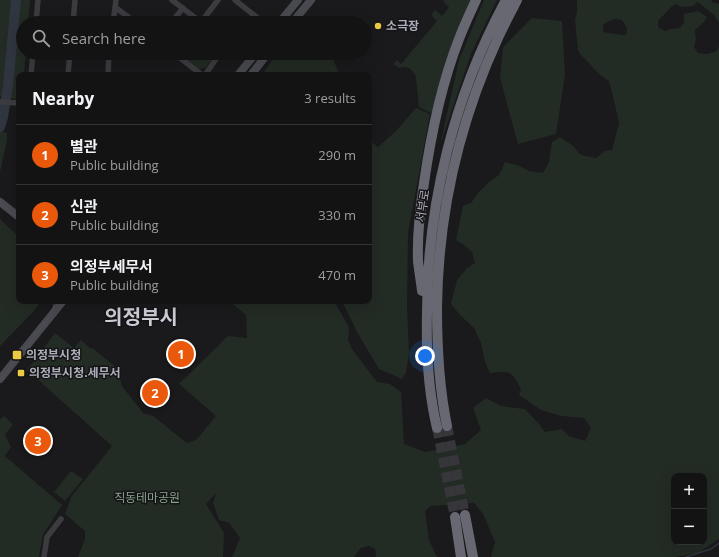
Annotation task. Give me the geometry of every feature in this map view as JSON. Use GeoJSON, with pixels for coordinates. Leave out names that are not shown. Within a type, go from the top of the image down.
{"type":"FeatureCollection","features":[{"type":"Feature","properties":{"kind":"highway"},"geometry":{"type":"LineString","coordinates":[[426,325],[418,263],[418,245],[420,211],[426,165],[448,71],[458,39],[476,0]]}},
{"type":"Feature","properties":{"kind":"highway","name":"서부로"},"geometry":{"type":"LineString","coordinates":[[506,0],[489,31],[458,109],[445,157],[430,246],[426,325],[428,375],[434,414],[442,427],[444,413],[439,375],[437,290],[444,216],[460,141],[469,114],[490,56],[517,0]]}},
{"type":"Feature","properties":{"kind":"highway"},"geometry":{"type":"LineString","coordinates":[[461,557],[460,516],[473,557]]}},
{"type":"Feature","properties":{"kind":"street"},"geometry":{"type":"LineString","coordinates":[[37,16],[38,0]]}},
{"type":"Feature","properties":{"kind":"street"},"geometry":{"type":"LineString","coordinates":[[74,16],[75,0]]}},
{"type":"Feature","properties":{"kind":"street"},"geometry":{"type":"LineString","coordinates":[[114,16],[116,0]]}},
{"type":"Feature","properties":{"kind":"street"},"geometry":{"type":"LineString","coordinates":[[172,0],[193,16]]}},
{"type":"Feature","properties":{"kind":"street"},"geometry":{"type":"LineString","coordinates":[[206,16],[218,0]]}},
{"type":"Feature","properties":{"kind":"street"},"geometry":{"type":"LineString","coordinates":[[235,0],[255,16]]}},
{"type":"Feature","properties":{"kind":"street"},"geometry":{"type":"LineString","coordinates":[[285,16],[298,0]]}},
{"type":"Feature","properties":{"kind":"street"},"geometry":{"type":"LineString","coordinates":[[298,16],[311,0]]}},
{"type":"Feature","properties":{"kind":"street"},"geometry":{"type":"LineString","coordinates":[[115,7],[127,16]]}},
{"type":"Feature","properties":{"kind":"street"},"geometry":{"type":"LineString","coordinates":[[176,16],[183,8]]}},
{"type":"Feature","properties":{"kind":"street"},"geometry":{"type":"LineString","coordinates":[[31,72],[32,60]]}},
{"type":"Feature","properties":{"kind":"street"},"geometry":{"type":"LineString","coordinates":[[68,72],[69,60]]}},
{"type":"Feature","properties":{"kind":"street"},"geometry":{"type":"LineString","coordinates":[[108,72],[109,60]]}},
{"type":"Feature","properties":{"kind":"street"},"geometry":{"type":"LineString","coordinates":[[184,60],[200,72]]}},
{"type":"Feature","properties":{"kind":"street"},"geometry":{"type":"LineString","coordinates":[[206,72],[215,60]]}},
{"type":"Feature","properties":{"kind":"street"},"geometry":{"type":"LineString","coordinates":[[240,72],[250,60]]}},
{"type":"Feature","properties":{"kind":"street"},"geometry":{"type":"LineString","coordinates":[[253,72],[263,60]]}},
{"type":"Feature","properties":{"kind":"street"},"geometry":{"type":"LineString","coordinates":[[0,102],[16,103]]}},
{"type":"Feature","properties":{"kind":"street"},"geometry":{"type":"LineString","coordinates":[[0,202],[16,215]]}},
{"type":"Feature","properties":{"kind":"street"},"geometry":{"type":"LineString","coordinates":[[0,379],[62,304]]}},
{"type":"Feature","properties":{"kind":"street"},"geometry":{"type":"LineString","coordinates":[[44,557],[47,537],[61,519]]}},
{"type":"Feature","properties":{"kind":"green space"},"geometry":{"type":"Polygon","coordinates":[[[0,0],[30,0],[29,16],[16,16],[16,60],[25,60],[24,72],[16,72],[16,99],[0,96],[0,0]]]}},
{"type":"Feature","properties":{"kind":"green space"},"geometry":{"type":"Polygon","coordinates":[[[472,0],[433,114],[419,107],[416,78],[414,73],[410,69],[405,67],[399,68],[393,64],[397,60],[401,64],[437,21],[431,15],[435,10],[442,16],[449,7],[443,1],[472,0]]]}},
{"type":"Feature","properties":{"kind":"green space"},"geometry":{"type":"Polygon","coordinates":[[[484,0],[497,0],[471,54],[440,145],[459,60],[484,0]]]}},
{"type":"Feature","properties":{"kind":"green space","name":"직동테마공원"},"geometry":{"type":"Polygon","coordinates":[[[577,0],[712,0],[712,2],[719,4],[719,23],[714,15],[698,2],[693,6],[680,7],[677,4],[672,6],[658,21],[658,27],[665,31],[680,28],[684,22],[684,14],[698,11],[707,17],[695,30],[696,40],[694,47],[698,53],[707,54],[717,51],[719,46],[719,539],[698,553],[675,557],[491,557],[495,542],[483,514],[474,503],[431,506],[425,511],[429,540],[437,557],[376,557],[375,549],[369,546],[361,548],[354,557],[232,557],[240,538],[229,523],[219,520],[213,503],[216,493],[206,504],[224,533],[223,557],[78,557],[85,539],[85,531],[65,514],[71,497],[112,446],[27,370],[55,333],[74,348],[81,340],[118,369],[122,386],[143,413],[153,416],[187,443],[196,440],[216,416],[179,384],[228,336],[247,338],[246,315],[233,304],[336,304],[349,327],[348,340],[352,349],[377,382],[390,384],[401,392],[404,444],[425,452],[465,444],[481,430],[473,408],[486,398],[501,406],[525,409],[545,432],[562,429],[569,436],[585,441],[591,428],[584,418],[561,416],[541,410],[519,395],[521,389],[512,375],[506,372],[490,373],[485,362],[481,343],[474,328],[451,304],[457,280],[467,268],[475,263],[472,252],[456,240],[463,206],[471,203],[490,181],[499,175],[505,162],[517,165],[529,171],[543,173],[549,162],[552,142],[560,137],[572,145],[581,155],[596,158],[605,151],[612,150],[619,123],[609,81],[600,75],[578,50],[575,20],[577,0]],[[614,19],[603,25],[603,32],[626,35],[627,28],[622,20],[614,19]]]}},
{"type":"Feature","properties":{"kind":"green space"},"geometry":{"type":"Polygon","coordinates":[[[532,18],[562,21],[565,75],[556,134],[518,144],[500,78],[503,47],[532,18]]]}},
{"type":"Feature","properties":{"kind":"green space"},"geometry":{"type":"Polygon","coordinates":[[[188,60],[211,60],[205,68],[199,69],[188,60]]]}},
{"type":"Feature","properties":{"kind":"green space"},"geometry":{"type":"Polygon","coordinates":[[[272,60],[333,60],[339,72],[264,72],[272,60]]]}},
{"type":"Feature","properties":{"kind":"green space"},"geometry":{"type":"Polygon","coordinates":[[[416,108],[430,114],[408,233],[407,307],[409,353],[406,373],[402,379],[379,369],[357,332],[343,304],[372,304],[372,142],[378,147],[395,132],[416,108]]]}},
{"type":"Feature","properties":{"kind":"green space"},"geometry":{"type":"Polygon","coordinates":[[[0,131],[7,133],[7,141],[0,172],[0,131]]]}},
{"type":"Feature","properties":{"kind":"green space"},"geometry":{"type":"Polygon","coordinates":[[[0,219],[16,234],[16,304],[39,304],[0,346],[0,219]]]}},
{"type":"Feature","properties":{"kind":"green space"},"geometry":{"type":"Polygon","coordinates":[[[4,416],[13,424],[5,435],[11,447],[5,456],[62,505],[43,535],[39,557],[0,557],[0,419],[4,416]]]}},
{"type":"Feature","properties":{"kind":"green space"},"geometry":{"type":"Polygon","coordinates":[[[71,471],[83,479],[65,501],[54,492],[71,471]]]}},
{"type":"Feature","properties":{"kind":"waterway"},"geometry":{"type":"LineString","coordinates":[[0,127],[8,86],[16,0]]}},
{"type":"Feature","properties":{"kind":"waterway"},"geometry":{"type":"LineString","coordinates":[[686,557],[711,549],[719,543]]}},
{"type":"Feature","properties":{"kind":"tunnel"},"geometry":{"type":"LineString","coordinates":[[447,426],[465,515]]}},
{"type":"Feature","properties":{"kind":"tunnel"},"geometry":{"type":"LineString","coordinates":[[437,428],[455,517]]}},
{"type":"Feature","properties":{"kind":"tram line"},"geometry":{"type":"LineString","coordinates":[[0,203],[16,216]]}},
{"type":"Feature","properties":{"kind":"tram line"},"geometry":{"type":"LineString","coordinates":[[0,380],[44,324],[51,314],[54,304]]}},
{"type":"Feature","properties":{"kind":"place","name":"소극장"},"geometry":{"type":"Point","coordinates":[378,26]}},
{"type":"Feature","properties":{"kind":"place","name":"별관"},"geometry":{"type":"Point","coordinates":[181,354]}},
{"type":"Feature","properties":{"kind":"place","name":"의정부시청"},"geometry":{"type":"Point","coordinates":[17,355]}},
{"type":"Feature","properties":{"kind":"place","name":"의정부시청.세무서"},"geometry":{"type":"Point","coordinates":[21,373]}},
{"type":"Feature","properties":{"kind":"place","name":"신관"},"geometry":{"type":"Point","coordinates":[155,393]}},
{"type":"Feature","properties":{"kind":"place","name":"의정부세무서"},"geometry":{"type":"Point","coordinates":[38,441]}},
{"type":"Feature","properties":{"kind":"district","name":"의정부시"},"geometry":{"type":"Point","coordinates":[141,317]}}]}
